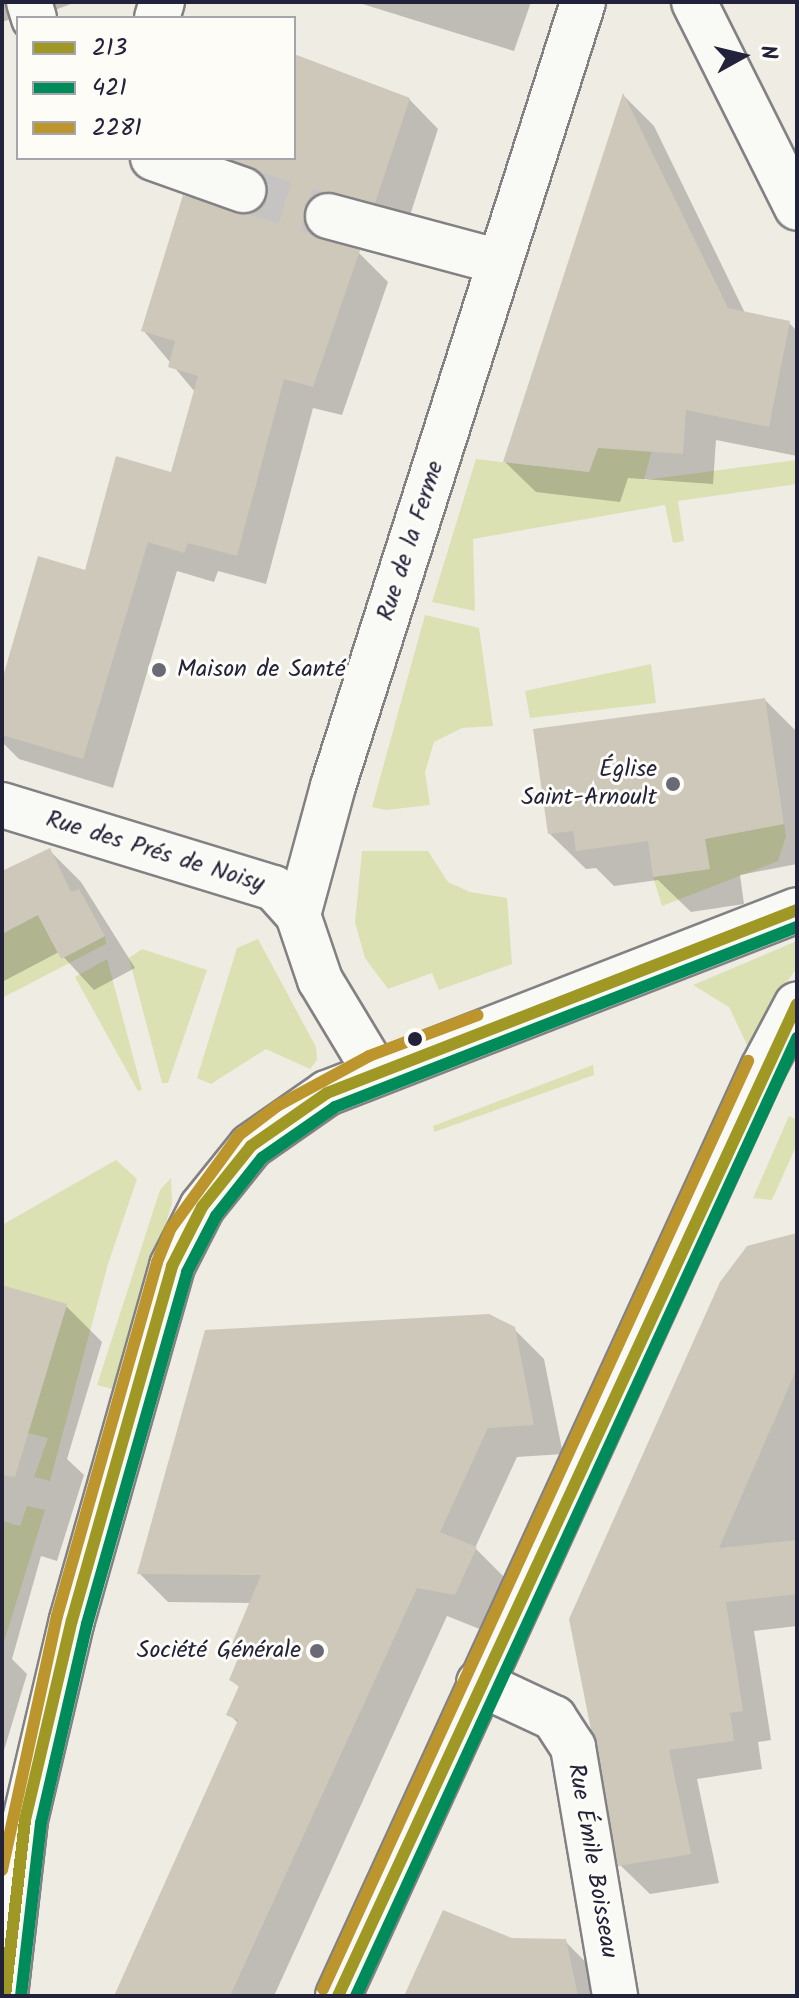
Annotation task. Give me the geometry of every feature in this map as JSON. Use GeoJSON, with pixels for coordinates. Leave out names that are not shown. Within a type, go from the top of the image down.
{"type":"FeatureCollection","features":[{"type":"Feature","properties":{"kind":"main road","name":"Rue de la Ferme"},"geometry":{"type":"LineString","coordinates":[[298,915],[333,786],[583,2]]}},
{"type":"Feature","properties":{"kind":"main road"},"geometry":{"type":"LineString","coordinates":[[694,2],[797,208]]}},
{"type":"Feature","properties":{"kind":"main road"},"geometry":{"type":"LineString","coordinates":[[159,160],[243,190]]}},
{"type":"Feature","properties":{"kind":"main road"},"geometry":{"type":"LineString","coordinates":[[328,216],[506,243]]}},
{"type":"Feature","properties":{"kind":"main road","name":"Rue des Prés de Noisy"},"geometry":{"type":"LineString","coordinates":[[2,805],[274,888],[298,915]]}},
{"type":"Feature","properties":{"kind":"main road"},"geometry":{"type":"LineString","coordinates":[[5,1996],[11,1912],[35,1774],[72,1620],[172,1266],[202,1207],[251,1146],[327,1093],[375,1071],[797,910]]}},
{"type":"Feature","properties":{"kind":"main road"},"geometry":{"type":"LineString","coordinates":[[298,915],[320,980],[375,1071]]}},
{"type":"Feature","properties":{"kind":"main road"},"geometry":{"type":"LineString","coordinates":[[338,1996],[763,1068],[797,1004]]}},
{"type":"Feature","properties":{"kind":"main road","name":"Rue Émile Boisseau"},"geometry":{"type":"LineString","coordinates":[[479,1683],[554,1718],[573,1747],[615,1996]]}},
{"type":"Feature","properties":{"kind":"green space"},"geometry":{"type":"Polygon","coordinates":[[[683,330],[644,480],[797,460],[797,484],[678,501],[684,541],[679,542],[673,543],[665,505],[473,539],[475,611],[432,602],[476,459],[589,472],[606,423],[683,330]]]}},
{"type":"Feature","properties":{"kind":"green space"},"geometry":{"type":"Polygon","coordinates":[[[425,615],[479,628],[493,726],[462,728],[434,742],[425,772],[430,805],[386,810],[372,807],[425,615]]]}},
{"type":"Feature","properties":{"kind":"green space"},"geometry":{"type":"Polygon","coordinates":[[[651,664],[656,703],[530,718],[525,691],[651,664]]]}},
{"type":"Feature","properties":{"kind":"green space"},"geometry":{"type":"Polygon","coordinates":[[[783,817],[786,836],[778,861],[662,906],[653,877],[709,869],[705,839],[775,825],[783,817]]]}},
{"type":"Feature","properties":{"kind":"green space"},"geometry":{"type":"Polygon","coordinates":[[[362,851],[428,851],[448,882],[470,892],[507,898],[512,964],[439,990],[432,973],[388,989],[365,958],[355,922],[362,851]]]}},
{"type":"Feature","properties":{"kind":"green space"},"geometry":{"type":"Polygon","coordinates":[[[36,912],[61,959],[105,936],[106,944],[2,998],[2,934],[36,912]]]}},
{"type":"Feature","properties":{"kind":"green space"},"geometry":{"type":"Polygon","coordinates":[[[258,939],[316,1047],[317,1060],[310,1069],[266,1049],[211,1084],[197,1078],[237,948],[258,939]]]}},
{"type":"Feature","properties":{"kind":"green space"},"geometry":{"type":"Polygon","coordinates":[[[797,941],[797,968],[767,1009],[748,1047],[729,1007],[693,985],[797,941]]]}},
{"type":"Feature","properties":{"kind":"green space"},"geometry":{"type":"Polygon","coordinates":[[[142,949],[207,970],[168,1083],[162,1083],[129,958],[142,949]]]}},
{"type":"Feature","properties":{"kind":"green space"},"geometry":{"type":"Polygon","coordinates":[[[107,959],[142,1090],[138,1091],[75,977],[107,959]]]}},
{"type":"Feature","properties":{"kind":"green space"},"geometry":{"type":"Polygon","coordinates":[[[593,1065],[594,1075],[434,1132],[433,1126],[593,1065]]]}},
{"type":"Feature","properties":{"kind":"green space"},"geometry":{"type":"Polygon","coordinates":[[[789,1116],[797,1120],[797,1144],[772,1200],[753,1198],[789,1116]]]}},
{"type":"Feature","properties":{"kind":"green space"},"geometry":{"type":"Polygon","coordinates":[[[116,1160],[137,1179],[108,1264],[50,1481],[34,1477],[48,1438],[28,1433],[67,1305],[2,1285],[2,1225],[116,1160]]]}},
{"type":"Feature","properties":{"kind":"green space"},"geometry":{"type":"Polygon","coordinates":[[[171,1178],[172,1203],[116,1390],[97,1385],[160,1190],[171,1178]]]}},
{"type":"Feature","properties":{"kind":"green space"},"geometry":{"type":"Polygon","coordinates":[[[27,1506],[45,1510],[2,1648],[2,1521],[20,1526],[27,1506]]]}},
{"type":"Feature","properties":{"kind":"building"},"geometry":{"type":"Polygon","coordinates":[[[296,55],[410,98],[375,203],[322,192],[304,209],[311,234],[360,250],[313,387],[284,379],[237,556],[188,543],[184,553],[148,542],[83,759],[2,735],[2,680],[38,556],[85,570],[116,456],[171,472],[198,376],[168,367],[175,341],[141,331],[183,195],[248,214],[266,199],[267,185],[252,167],[233,160],[296,160],[296,55]]]}},
{"type":"Feature","properties":{"kind":"building"},"geometry":{"type":"Polygon","coordinates":[[[623,93],[728,308],[790,321],[769,427],[686,410],[683,454],[598,448],[589,472],[503,462],[623,93]]]}},
{"type":"Feature","properties":{"kind":"building","name":"Église Saint-Arnoult"},"geometry":{"type":"Polygon","coordinates":[[[765,698],[784,824],[705,839],[710,869],[653,877],[648,841],[576,851],[573,831],[548,834],[533,729],[765,698]]]}},
{"type":"Feature","properties":{"kind":"building"},"geometry":{"type":"Polygon","coordinates":[[[50,848],[71,892],[79,889],[105,936],[61,959],[38,915],[2,934],[2,871],[50,848]]]}},
{"type":"Feature","properties":{"kind":"building"},"geometry":{"type":"Polygon","coordinates":[[[797,1233],[797,1368],[719,1548],[797,1540],[797,1594],[726,1602],[743,1711],[730,1713],[734,1741],[669,1750],[691,1854],[618,1866],[569,1619],[720,1282],[747,1246],[797,1233]]]}},
{"type":"Feature","properties":{"kind":"building"},"geometry":{"type":"Polygon","coordinates":[[[2,1285],[67,1304],[15,1477],[2,1475],[2,1285]]]}},
{"type":"Feature","properties":{"kind":"building"},"geometry":{"type":"Polygon","coordinates":[[[489,1314],[515,1327],[534,1425],[488,1428],[440,1532],[477,1547],[455,1595],[417,1588],[230,1996],[114,1996],[238,1720],[226,1715],[239,1686],[229,1680],[241,1651],[231,1646],[261,1575],[137,1574],[205,1330],[489,1314]]]}},
{"type":"Feature","properties":{"kind":"building"},"geometry":{"type":"Polygon","coordinates":[[[443,1910],[512,1938],[566,1939],[578,1996],[404,1996],[443,1910]]]}},
{"type":"Feature","properties":{"kind":"tunnel"},"geometry":{"type":"LineString","coordinates":[[243,190],[328,216]]}},
{"type":"Feature","properties":{"kind":"transit line","name":"213"},"geometry":{"type":"LineString","coordinates":[[5,1996],[25,1820],[72,1620],[172,1266],[202,1207],[251,1146],[327,1093],[797,910]]}},
{"type":"Feature","properties":{"kind":"transit line","name":"421"},"geometry":{"type":"LineString","coordinates":[[21,1996],[41,1823],[87,1624],[187,1272],[216,1216],[262,1158],[335,1107],[797,927]]}},
{"type":"Feature","properties":{"kind":"transit line","name":"213"},"geometry":{"type":"LineString","coordinates":[[338,1996],[797,1004]]}},
{"type":"Feature","properties":{"kind":"transit line","name":"2281"},"geometry":{"type":"LineString","coordinates":[[2,1870],[57,1616],[157,1262],[171,1228],[239,1135],[277,1106],[369,1056],[478,1015]]}},
{"type":"Feature","properties":{"kind":"transit line","name":"421"},"geometry":{"type":"LineString","coordinates":[[356,1996],[797,1038]]}},
{"type":"Feature","properties":{"kind":"transit line","name":"2281"},"geometry":{"type":"LineString","coordinates":[[323,1989],[748,1061]]}},
{"type":"Feature","properties":{"kind":"place","name":"Maison de Santé"},"geometry":{"type":"Point","coordinates":[159,670]}},
{"type":"Feature","properties":{"kind":"place","name":"Église Saint-Arnoult"},"geometry":{"type":"Point","coordinates":[673,784]}},
{"type":"Feature","properties":{"kind":"place","name":"Société Générale"},"geometry":{"type":"Point","coordinates":[317,1651]}}]}
